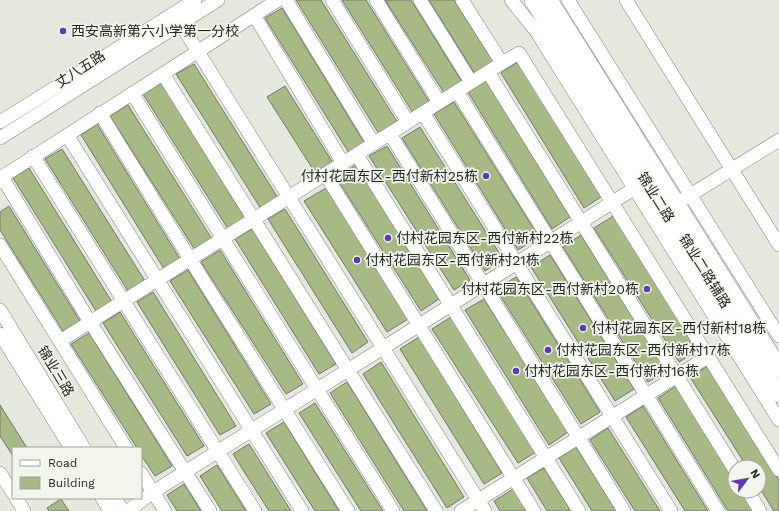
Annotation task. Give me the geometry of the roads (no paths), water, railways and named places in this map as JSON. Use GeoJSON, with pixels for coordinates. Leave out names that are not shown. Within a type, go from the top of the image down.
{"type":"FeatureCollection","features":[{"type":"Feature","properties":{"kind":"main road","name":"锦业二路"},"geometry":{"type":"LineString","coordinates":[[533,0],[640,184],[670,207],[779,368]]}},
{"type":"Feature","properties":{"kind":"main road","name":"锦业二路"},"geometry":{"type":"LineString","coordinates":[[549,0],[779,394]]}},
{"type":"Feature","properties":{"kind":"street","name":"丈八五路"},"geometry":{"type":"LineString","coordinates":[[0,122],[195,0]]}},
{"type":"Feature","properties":{"kind":"street","name":"丈八五路"},"geometry":{"type":"LineString","coordinates":[[0,138],[218,0]]}},
{"type":"Feature","properties":{"kind":"street"},"geometry":{"type":"LineString","coordinates":[[210,511],[1,180],[34,156],[100,113],[278,0]]}},
{"type":"Feature","properties":{"kind":"street"},"geometry":{"type":"LineString","coordinates":[[286,0],[374,144]]}},
{"type":"Feature","properties":{"kind":"street"},"geometry":{"type":"LineString","coordinates":[[332,0],[408,122]]}},
{"type":"Feature","properties":{"kind":"street"},"geometry":{"type":"LineString","coordinates":[[376,0],[440,102]]}},
{"type":"Feature","properties":{"kind":"street"},"geometry":{"type":"LineString","coordinates":[[420,0],[471,82]]}},
{"type":"Feature","properties":{"kind":"street"},"geometry":{"type":"LineString","coordinates":[[462,0],[502,63]]}},
{"type":"Feature","properties":{"kind":"street","name":"锦业二路辅路"},"geometry":{"type":"LineString","coordinates":[[511,0],[536,31],[640,184],[779,420]]}},
{"type":"Feature","properties":{"kind":"street","name":"锦业二路辅路"},"geometry":{"type":"LineString","coordinates":[[568,0],[779,336]]}},
{"type":"Feature","properties":{"kind":"street"},"geometry":{"type":"LineString","coordinates":[[626,0],[779,245]]}},
{"type":"Feature","properties":{"kind":"street"},"geometry":{"type":"LineString","coordinates":[[254,15],[343,163]]}},
{"type":"Feature","properties":{"kind":"street"},"geometry":{"type":"LineString","coordinates":[[180,23],[482,506]]}},
{"type":"Feature","properties":{"kind":"street"},"geometry":{"type":"LineString","coordinates":[[60,341],[519,53],[779,470]]}},
{"type":"Feature","properties":{"kind":"street"},"geometry":{"type":"LineString","coordinates":[[488,72],[728,459]]}},
{"type":"Feature","properties":{"kind":"street"},"geometry":{"type":"LineString","coordinates":[[162,74],[436,511]]}},
{"type":"Feature","properties":{"kind":"street"},"geometry":{"type":"LineString","coordinates":[[457,91],[718,511]]}},
{"type":"Feature","properties":{"kind":"street"},"geometry":{"type":"LineString","coordinates":[[132,93],[393,511]]}},
{"type":"Feature","properties":{"kind":"street"},"geometry":{"type":"LineString","coordinates":[[100,113],[348,511]]}},
{"type":"Feature","properties":{"kind":"street"},"geometry":{"type":"LineString","coordinates":[[422,113],[671,511]]}},
{"type":"Feature","properties":{"kind":"street"},"geometry":{"type":"LineString","coordinates":[[390,134],[624,511]]}},
{"type":"Feature","properties":{"kind":"street"},"geometry":{"type":"LineString","coordinates":[[67,135],[302,511]]}},
{"type":"Feature","properties":{"kind":"street"},"geometry":{"type":"LineString","coordinates":[[670,207],[779,140]]}},
{"type":"Feature","properties":{"kind":"street"},"geometry":{"type":"LineString","coordinates":[[357,155],[579,511]]}},
{"type":"Feature","properties":{"kind":"street"},"geometry":{"type":"LineString","coordinates":[[34,156],[255,511]]}},
{"type":"Feature","properties":{"kind":"street"},"geometry":{"type":"LineString","coordinates":[[325,174],[534,511]]}},
{"type":"Feature","properties":{"kind":"street"},"geometry":{"type":"LineString","coordinates":[[128,511],[153,492],[317,390],[640,184]]}},
{"type":"Feature","properties":{"kind":"street"},"geometry":{"type":"LineString","coordinates":[[0,245],[125,447]]}},
{"type":"Feature","properties":{"kind":"street","name":"锦业三路"},"geometry":{"type":"LineString","coordinates":[[0,310],[83,447]]}},
{"type":"Feature","properties":{"kind":"street","name":"锦业三路"},"geometry":{"type":"LineString","coordinates":[[0,334],[70,447]]}},
{"type":"Feature","properties":{"kind":"street"},"geometry":{"type":"LineString","coordinates":[[461,511],[482,506],[513,478],[708,356]]}},
{"type":"Feature","properties":{"kind":"street"},"geometry":{"type":"LineString","coordinates":[[0,472],[12,491]]}},
{"type":"Feature","properties":{"kind":"street"},"geometry":{"type":"LineString","coordinates":[[142,475],[165,511]]}},
{"type":"Feature","properties":{"kind":"street"},"geometry":{"type":"LineString","coordinates":[[17,499],[24,511]]}},
{"type":"Feature","properties":{"kind":"street"},"geometry":{"type":"LineString","coordinates":[[103,499],[110,511]]}},
{"type":"Feature","properties":{"kind":"street"},"geometry":{"type":"LineString","coordinates":[[116,499],[123,511]]}},
{"type":"Feature","properties":{"kind":"street"},"geometry":{"type":"LineString","coordinates":[[753,499],[760,511]]}},
{"type":"Feature","properties":{"kind":"place","name":"西安高新第六小学第一分校"},"geometry":{"type":"Point","coordinates":[63,31]}},
{"type":"Feature","properties":{"kind":"place","name":"付村花园东区-西付新村25栋"},"geometry":{"type":"Point","coordinates":[486,176]}},
{"type":"Feature","properties":{"kind":"place","name":"付村花园东区-西付新村22栋"},"geometry":{"type":"Point","coordinates":[388,238]}},
{"type":"Feature","properties":{"kind":"place","name":"付村花园东区-西付新村21栋"},"geometry":{"type":"Point","coordinates":[357,260]}},
{"type":"Feature","properties":{"kind":"place","name":"付村花园东区-西付新村20栋"},"geometry":{"type":"Point","coordinates":[647,289]}},
{"type":"Feature","properties":{"kind":"place","name":"付村花园东区-西付新村18栋"},"geometry":{"type":"Point","coordinates":[583,328]}},
{"type":"Feature","properties":{"kind":"place","name":"付村花园东区-西付新村17栋"},"geometry":{"type":"Point","coordinates":[548,350]}},
{"type":"Feature","properties":{"kind":"place","name":"付村花园东区-西付新村16栋"},"geometry":{"type":"Point","coordinates":[516,371]}}]}
